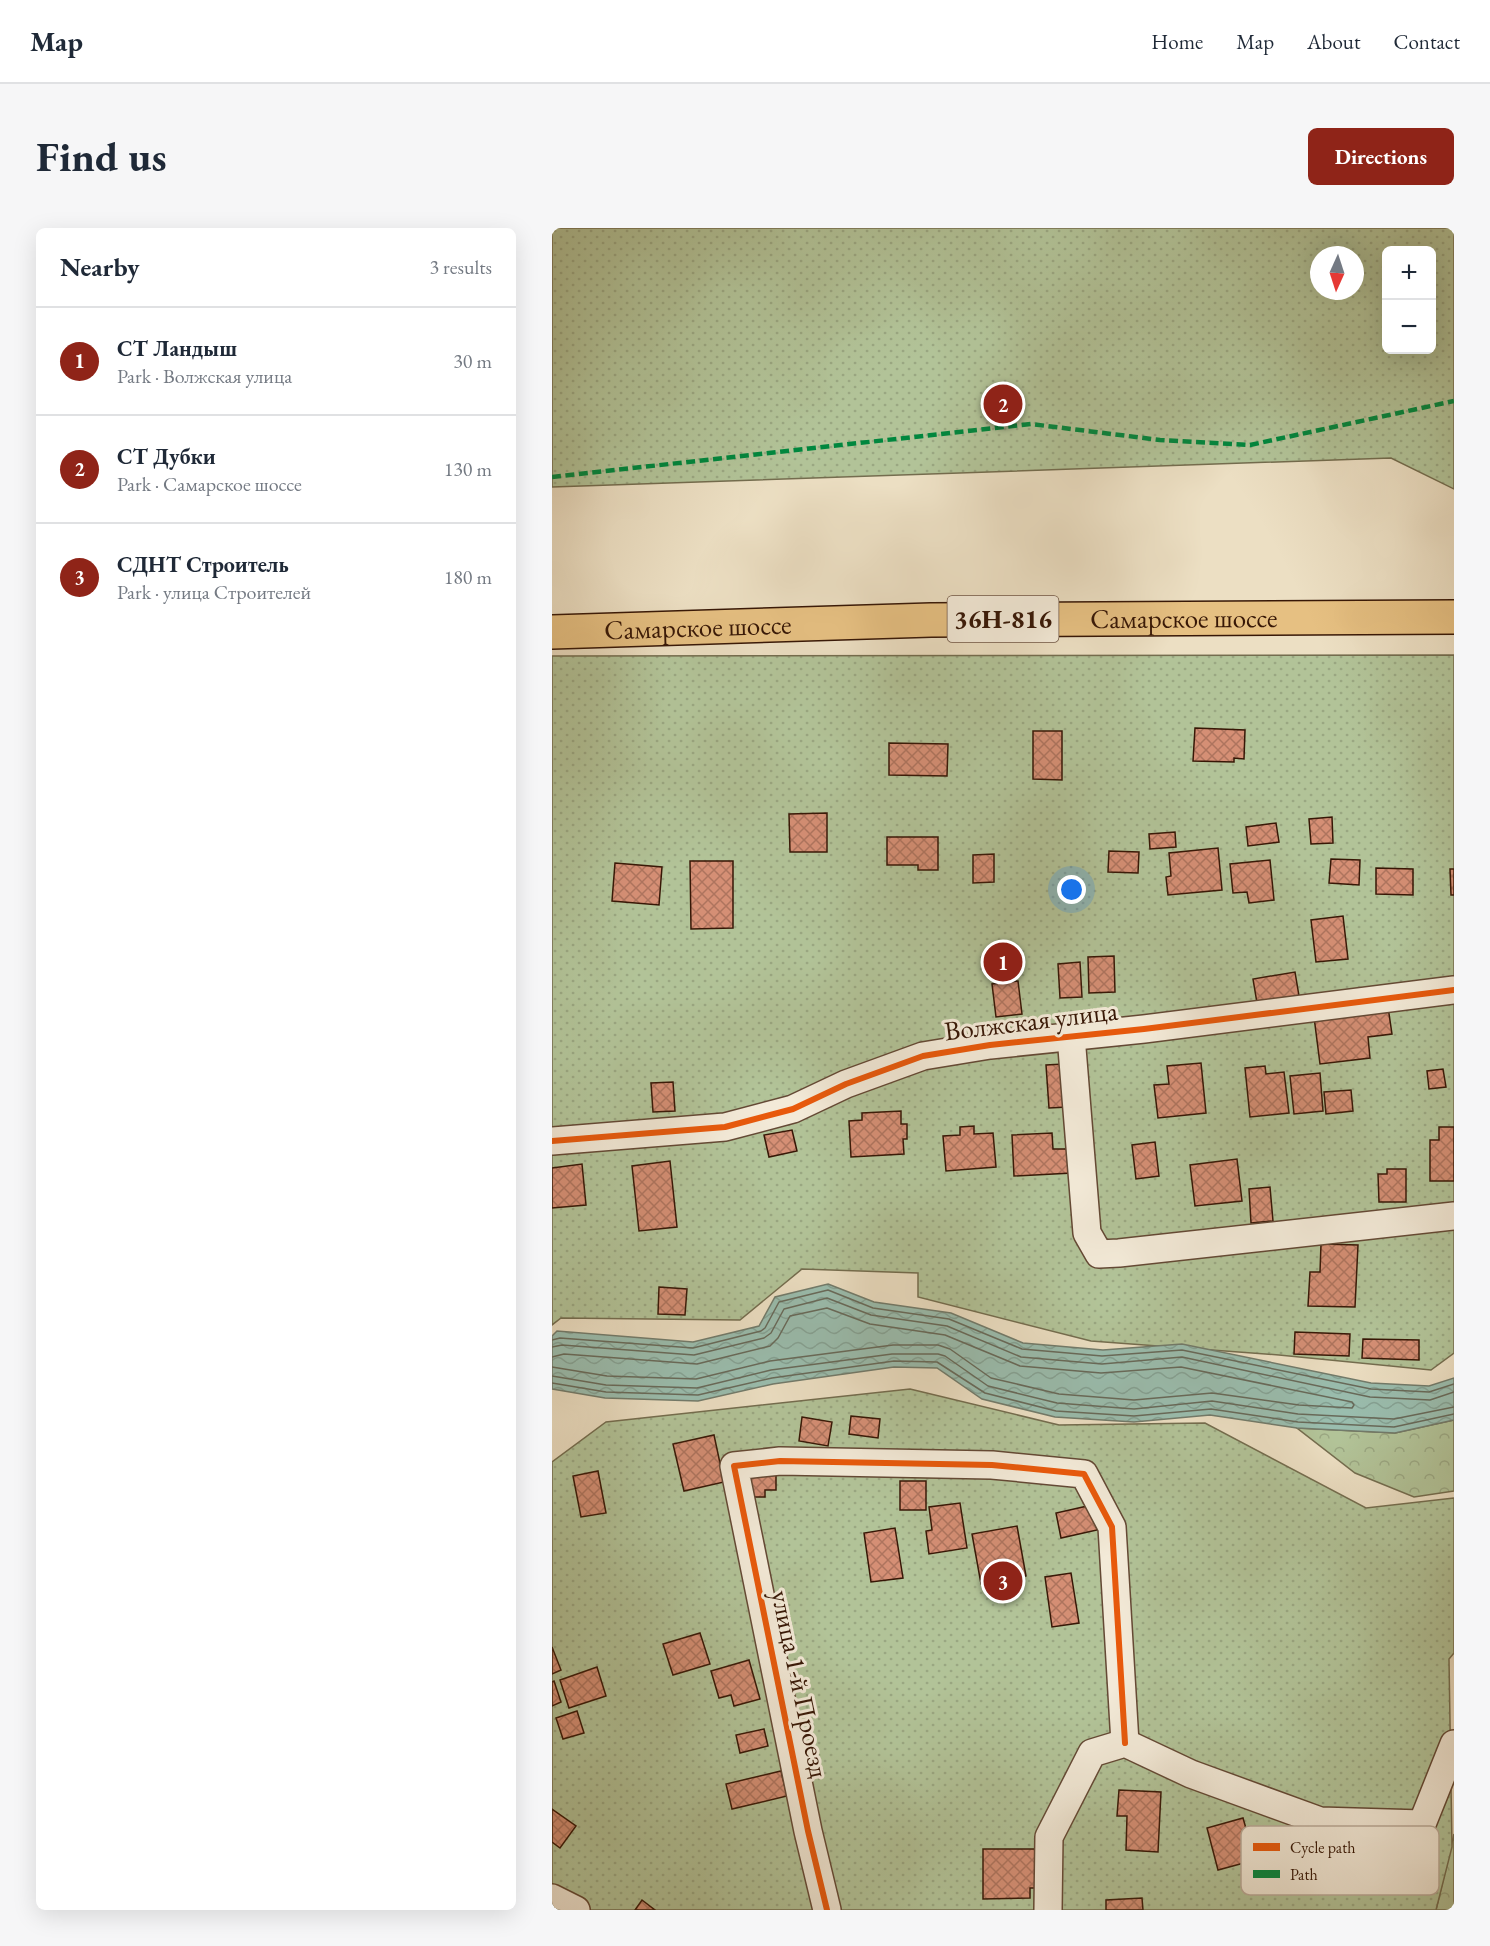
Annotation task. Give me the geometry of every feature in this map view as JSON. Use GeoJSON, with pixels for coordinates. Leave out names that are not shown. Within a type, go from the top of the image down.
{"type":"FeatureCollection","features":[{"type":"Feature","properties":{"kind":"main road","name":"Самарское шоссе"},"geometry":{"type":"LineString","coordinates":[[552,632],[931,620],[1454,617]]}},
{"type":"Feature","properties":{"kind":"street","name":"Волжская улица"},"geometry":{"type":"LineString","coordinates":[[552,1141],[725,1127],[793,1109],[846,1084],[923,1056],[990,1045],[1454,990]]}},
{"type":"Feature","properties":{"kind":"street","name":"Волжская улица"},"geometry":{"type":"LineString","coordinates":[[1071,1036],[1087,1233],[1098,1254],[1454,1216]]}},
{"type":"Feature","properties":{"kind":"street","name":"улица 1-й Проезд"},"geometry":{"type":"LineString","coordinates":[[826,1910],[734,1466],[780,1461],[980,1465],[1084,1474],[1112,1527],[1125,1743]]}},
{"type":"Feature","properties":{"kind":"street"},"geometry":{"type":"LineString","coordinates":[[1048,1910],[1049,1837],[1092,1753],[1125,1743],[1191,1774],[1320,1821],[1422,1824],[1454,1744]]}},
{"type":"Feature","properties":{"kind":"street"},"geometry":{"type":"LineString","coordinates":[[552,1898],[576,1910]]}},
{"type":"Feature","properties":{"kind":"green space"},"geometry":{"type":"Polygon","coordinates":[[[552,228],[1454,228],[1454,489],[1391,458],[552,487],[552,228]]]}},
{"type":"Feature","properties":{"kind":"green space"},"geometry":{"type":"Polygon","coordinates":[[[1454,655],[1454,1353],[1431,1370],[1279,1355],[1091,1341],[918,1297],[918,1273],[802,1269],[740,1320],[561,1318],[552,1325],[552,656],[1454,655]]]}},
{"type":"Feature","properties":{"kind":"green space"},"geometry":{"type":"Polygon","coordinates":[[[910,1389],[1059,1425],[1205,1423],[1366,1508],[1454,1498],[1454,1653],[1449,1659],[1452,1847],[1436,1910],[552,1910],[552,1462],[606,1422],[910,1389]]]}},
{"type":"Feature","properties":{"kind":"green space"},"geometry":{"type":"Polygon","coordinates":[[[1454,1420],[1454,1491],[1414,1497],[1355,1473],[1297,1428],[1395,1433],[1454,1420]]]}},
{"type":"Feature","properties":{"kind":"green space"},"geometry":{"type":"Polygon","coordinates":[[[1454,1834],[1454,1910],[1436,1910],[1454,1834]]]}},
{"type":"Feature","properties":{"kind":"water"},"geometry":{"type":"Polygon","coordinates":[[[828,1284],[874,1302],[951,1313],[1023,1343],[1103,1350],[1182,1344],[1371,1383],[1429,1386],[1454,1378],[1454,1420],[1395,1433],[1297,1428],[1210,1415],[1134,1422],[1055,1417],[982,1399],[937,1368],[894,1367],[773,1384],[698,1401],[605,1398],[552,1389],[552,1336],[557,1331],[693,1342],[759,1326],[775,1297],[828,1284]]]}},
{"type":"Feature","properties":{"kind":"building"},"geometry":{"type":"Polygon","coordinates":[[[1195,728],[1245,730],[1244,759],[1234,758],[1234,762],[1193,761],[1195,728]]]}},
{"type":"Feature","properties":{"kind":"building"},"geometry":{"type":"Polygon","coordinates":[[[1033,731],[1062,731],[1062,780],[1033,779],[1033,731]]]}},
{"type":"Feature","properties":{"kind":"building"},"geometry":{"type":"Polygon","coordinates":[[[889,743],[948,744],[947,776],[889,775],[889,743]]]}},
{"type":"Feature","properties":{"kind":"building"},"geometry":{"type":"Polygon","coordinates":[[[827,813],[827,852],[790,852],[789,814],[827,813]]]}},
{"type":"Feature","properties":{"kind":"building"},"geometry":{"type":"Polygon","coordinates":[[[1332,817],[1333,843],[1311,844],[1309,819],[1332,817]]]}},
{"type":"Feature","properties":{"kind":"building"},"geometry":{"type":"Polygon","coordinates":[[[1276,823],[1279,842],[1248,846],[1246,827],[1276,823]]]}},
{"type":"Feature","properties":{"kind":"building"},"geometry":{"type":"Polygon","coordinates":[[[1175,832],[1176,847],[1150,849],[1149,834],[1175,832]]]}},
{"type":"Feature","properties":{"kind":"building"},"geometry":{"type":"Polygon","coordinates":[[[887,837],[938,837],[938,870],[918,870],[918,865],[887,865],[887,837]]]}},
{"type":"Feature","properties":{"kind":"building"},"geometry":{"type":"Polygon","coordinates":[[[1218,848],[1222,890],[1168,895],[1166,877],[1171,876],[1169,853],[1218,848]]]}},
{"type":"Feature","properties":{"kind":"building"},"geometry":{"type":"Polygon","coordinates":[[[1109,851],[1139,852],[1138,873],[1108,872],[1109,851]]]}},
{"type":"Feature","properties":{"kind":"building"},"geometry":{"type":"Polygon","coordinates":[[[994,854],[994,882],[973,883],[973,855],[994,854]]]}},
{"type":"Feature","properties":{"kind":"building"},"geometry":{"type":"Polygon","coordinates":[[[1331,859],[1360,860],[1359,885],[1329,883],[1331,859]]]}},
{"type":"Feature","properties":{"kind":"building"},"geometry":{"type":"Polygon","coordinates":[[[1270,860],[1274,900],[1249,903],[1247,892],[1233,893],[1230,864],[1270,860]]]}},
{"type":"Feature","properties":{"kind":"building"},"geometry":{"type":"Polygon","coordinates":[[[690,861],[733,861],[733,928],[691,929],[690,861]]]}},
{"type":"Feature","properties":{"kind":"building"},"geometry":{"type":"Polygon","coordinates":[[[615,863],[662,867],[659,905],[612,901],[615,863]]]}},
{"type":"Feature","properties":{"kind":"building"},"geometry":{"type":"Polygon","coordinates":[[[1376,868],[1413,869],[1413,895],[1376,894],[1376,868]]]}},
{"type":"Feature","properties":{"kind":"building"},"geometry":{"type":"Polygon","coordinates":[[[1450,869],[1454,869],[1454,895],[1451,895],[1450,869]]]}},
{"type":"Feature","properties":{"kind":"building"},"geometry":{"type":"Polygon","coordinates":[[[1343,916],[1348,959],[1316,962],[1311,920],[1343,916]]]}},
{"type":"Feature","properties":{"kind":"building"},"geometry":{"type":"Polygon","coordinates":[[[1114,956],[1115,992],[1089,993],[1088,957],[1114,956]]]}},
{"type":"Feature","properties":{"kind":"building"},"geometry":{"type":"Polygon","coordinates":[[[1080,962],[1082,997],[1060,998],[1058,964],[1080,962]]]}},
{"type":"Feature","properties":{"kind":"building"},"geometry":{"type":"Polygon","coordinates":[[[1295,972],[1299,996],[1257,1003],[1253,979],[1295,972]]]}},
{"type":"Feature","properties":{"kind":"building"},"geometry":{"type":"Polygon","coordinates":[[[1018,981],[1022,1014],[996,1017],[992,984],[1018,981]]]}},
{"type":"Feature","properties":{"kind":"building"},"geometry":{"type":"Polygon","coordinates":[[[1388,1007],[1392,1034],[1368,1037],[1370,1058],[1320,1064],[1314,1017],[1388,1007]]]}},
{"type":"Feature","properties":{"kind":"building"},"geometry":{"type":"Polygon","coordinates":[[[1201,1063],[1206,1113],[1158,1118],[1154,1085],[1169,1084],[1167,1066],[1201,1063]]]}},
{"type":"Feature","properties":{"kind":"building"},"geometry":{"type":"Polygon","coordinates":[[[1064,1064],[1067,1107],[1049,1108],[1046,1065],[1064,1064]]]}},
{"type":"Feature","properties":{"kind":"building"},"geometry":{"type":"Polygon","coordinates":[[[1265,1066],[1266,1074],[1284,1072],[1289,1113],[1250,1117],[1245,1068],[1265,1066]]]}},
{"type":"Feature","properties":{"kind":"building"},"geometry":{"type":"Polygon","coordinates":[[[1443,1069],[1446,1087],[1429,1089],[1427,1071],[1443,1069]]]}},
{"type":"Feature","properties":{"kind":"building"},"geometry":{"type":"Polygon","coordinates":[[[1320,1073],[1323,1111],[1294,1114],[1290,1076],[1320,1073]]]}},
{"type":"Feature","properties":{"kind":"building"},"geometry":{"type":"Polygon","coordinates":[[[673,1082],[675,1111],[653,1112],[651,1083],[673,1082]]]}},
{"type":"Feature","properties":{"kind":"building"},"geometry":{"type":"Polygon","coordinates":[[[1351,1090],[1353,1111],[1326,1114],[1324,1092],[1351,1090]]]}},
{"type":"Feature","properties":{"kind":"building"},"geometry":{"type":"Polygon","coordinates":[[[901,1111],[901,1124],[907,1124],[907,1139],[903,1139],[904,1154],[851,1157],[849,1121],[862,1120],[862,1113],[901,1111]]]}},
{"type":"Feature","properties":{"kind":"building"},"geometry":{"type":"Polygon","coordinates":[[[974,1126],[974,1134],[993,1133],[996,1167],[946,1171],[943,1136],[960,1135],[960,1127],[974,1126]]]}},
{"type":"Feature","properties":{"kind":"building"},"geometry":{"type":"Polygon","coordinates":[[[1439,1127],[1454,1127],[1454,1181],[1430,1181],[1430,1140],[1439,1140],[1439,1127]]]}},
{"type":"Feature","properties":{"kind":"building"},"geometry":{"type":"Polygon","coordinates":[[[792,1130],[797,1151],[769,1157],[764,1135],[792,1130]]]}},
{"type":"Feature","properties":{"kind":"building"},"geometry":{"type":"Polygon","coordinates":[[[1052,1133],[1053,1149],[1071,1149],[1072,1173],[1014,1176],[1012,1135],[1052,1133]]]}},
{"type":"Feature","properties":{"kind":"building"},"geometry":{"type":"Polygon","coordinates":[[[1155,1142],[1159,1176],[1136,1179],[1132,1145],[1155,1142]]]}},
{"type":"Feature","properties":{"kind":"building"},"geometry":{"type":"Polygon","coordinates":[[[1237,1159],[1242,1201],[1195,1206],[1190,1165],[1237,1159]]]}},
{"type":"Feature","properties":{"kind":"building"},"geometry":{"type":"Polygon","coordinates":[[[670,1161],[677,1227],[639,1231],[632,1166],[670,1161]]]}},
{"type":"Feature","properties":{"kind":"building"},"geometry":{"type":"Polygon","coordinates":[[[582,1164],[586,1205],[552,1208],[552,1168],[582,1164]]]}},
{"type":"Feature","properties":{"kind":"building"},"geometry":{"type":"Polygon","coordinates":[[[1387,1169],[1406,1169],[1406,1202],[1379,1202],[1378,1174],[1387,1174],[1387,1169]]]}},
{"type":"Feature","properties":{"kind":"building"},"geometry":{"type":"Polygon","coordinates":[[[1270,1187],[1273,1221],[1251,1223],[1249,1189],[1270,1187]]]}},
{"type":"Feature","properties":{"kind":"building"},"geometry":{"type":"Polygon","coordinates":[[[1321,1244],[1358,1245],[1355,1307],[1308,1306],[1310,1272],[1320,1272],[1321,1244]]]}},
{"type":"Feature","properties":{"kind":"building"},"geometry":{"type":"Polygon","coordinates":[[[659,1287],[687,1289],[685,1315],[658,1314],[659,1287]]]}},
{"type":"Feature","properties":{"kind":"building"},"geometry":{"type":"Polygon","coordinates":[[[1295,1332],[1350,1334],[1349,1356],[1294,1354],[1295,1332]]]}},
{"type":"Feature","properties":{"kind":"building"},"geometry":{"type":"Polygon","coordinates":[[[1363,1339],[1419,1340],[1419,1360],[1362,1358],[1363,1339]]]}},
{"type":"Feature","properties":{"kind":"building"},"geometry":{"type":"Polygon","coordinates":[[[851,1416],[880,1419],[878,1438],[849,1434],[851,1416]]]}},
{"type":"Feature","properties":{"kind":"building"},"geometry":{"type":"Polygon","coordinates":[[[802,1417],[832,1422],[828,1446],[799,1441],[802,1417]]]}},
{"type":"Feature","properties":{"kind":"building"},"geometry":{"type":"Polygon","coordinates":[[[714,1435],[724,1482],[684,1491],[673,1444],[714,1435]]]}},
{"type":"Feature","properties":{"kind":"building"},"geometry":{"type":"Polygon","coordinates":[[[598,1471],[606,1513],[581,1517],[573,1476],[598,1471]]]}},
{"type":"Feature","properties":{"kind":"building"},"geometry":{"type":"Polygon","coordinates":[[[776,1472],[776,1490],[765,1490],[765,1497],[750,1497],[749,1473],[776,1472]]]}},
{"type":"Feature","properties":{"kind":"building"},"geometry":{"type":"Polygon","coordinates":[[[900,1481],[926,1481],[926,1510],[900,1510],[900,1481]]]}},
{"type":"Feature","properties":{"kind":"building"},"geometry":{"type":"Polygon","coordinates":[[[960,1503],[967,1548],[929,1554],[926,1531],[932,1530],[929,1507],[960,1503]]]}},
{"type":"Feature","properties":{"kind":"building"},"geometry":{"type":"Polygon","coordinates":[[[1092,1505],[1097,1530],[1061,1538],[1056,1513],[1092,1505]]]}},
{"type":"Feature","properties":{"kind":"building"},"geometry":{"type":"Polygon","coordinates":[[[1017,1526],[1026,1576],[981,1584],[972,1534],[1017,1526]]]}},
{"type":"Feature","properties":{"kind":"building"},"geometry":{"type":"Polygon","coordinates":[[[895,1528],[903,1578],[871,1582],[864,1533],[895,1528]]]}},
{"type":"Feature","properties":{"kind":"building"},"geometry":{"type":"Polygon","coordinates":[[[1071,1573],[1079,1623],[1052,1627],[1045,1577],[1071,1573]]]}},
{"type":"Feature","properties":{"kind":"building"},"geometry":{"type":"Polygon","coordinates":[[[700,1633],[710,1664],[673,1675],[663,1644],[700,1633]]]}},
{"type":"Feature","properties":{"kind":"building"},"geometry":{"type":"Polygon","coordinates":[[[552,1647],[561,1670],[552,1674],[552,1647]]]}},
{"type":"Feature","properties":{"kind":"building"},"geometry":{"type":"Polygon","coordinates":[[[749,1660],[760,1699],[734,1706],[731,1695],[719,1698],[711,1671],[749,1660]]]}},
{"type":"Feature","properties":{"kind":"building"},"geometry":{"type":"Polygon","coordinates":[[[597,1667],[606,1696],[569,1708],[560,1680],[597,1667]]]}},
{"type":"Feature","properties":{"kind":"building"},"geometry":{"type":"Polygon","coordinates":[[[554,1681],[561,1702],[552,1706],[552,1682],[554,1681]]]}},
{"type":"Feature","properties":{"kind":"building"},"geometry":{"type":"Polygon","coordinates":[[[577,1711],[584,1733],[563,1739],[556,1718],[577,1711]]]}},
{"type":"Feature","properties":{"kind":"building"},"geometry":{"type":"Polygon","coordinates":[[[764,1729],[768,1746],[740,1753],[736,1735],[764,1729]]]}},
{"type":"Feature","properties":{"kind":"building"},"geometry":{"type":"Polygon","coordinates":[[[781,1771],[787,1796],[732,1809],[726,1784],[781,1771]]]}},
{"type":"Feature","properties":{"kind":"building"},"geometry":{"type":"Polygon","coordinates":[[[1119,1790],[1161,1792],[1158,1852],[1126,1850],[1127,1816],[1117,1816],[1119,1790]]]}},
{"type":"Feature","properties":{"kind":"building"},"geometry":{"type":"Polygon","coordinates":[[[552,1809],[576,1826],[560,1848],[552,1842],[552,1809]]]}},
{"type":"Feature","properties":{"kind":"building"},"geometry":{"type":"Polygon","coordinates":[[[1243,1818],[1245,1826],[1241,1826],[1241,1864],[1218,1870],[1207,1828],[1243,1818]]]}},
{"type":"Feature","properties":{"kind":"building"},"geometry":{"type":"Polygon","coordinates":[[[983,1849],[1037,1849],[1038,1888],[1030,1888],[1030,1898],[983,1899],[983,1849]]]}},
{"type":"Feature","properties":{"kind":"building"},"geometry":{"type":"Polygon","coordinates":[[[1142,1898],[1143,1910],[1106,1910],[1106,1900],[1142,1898]]]}},
{"type":"Feature","properties":{"kind":"building"},"geometry":{"type":"Polygon","coordinates":[[[642,1900],[655,1910],[635,1910],[642,1900]]]}},
{"type":"Feature","properties":{"kind":"marked path"},"geometry":{"type":"LineString","coordinates":[[552,477],[1031,424],[1160,440],[1250,445],[1454,401]]}},
{"type":"Feature","properties":{"kind":"cycle path"},"geometry":{"type":"LineString","coordinates":[[552,1141],[725,1127],[793,1109],[846,1084],[923,1056],[990,1045],[1144,1029],[1454,990]]}},
{"type":"Feature","properties":{"kind":"cycle path"},"geometry":{"type":"LineString","coordinates":[[827,1910],[808,1831],[734,1466],[780,1461],[992,1465],[1084,1474],[1112,1527],[1125,1743]]}},
{"type":"Feature","properties":{"kind":"place","name":"СТ Дубки"},"geometry":{"type":"Point","coordinates":[1003,404]}},
{"type":"Feature","properties":{"kind":"place","name":"СТ Ландыш"},"geometry":{"type":"Point","coordinates":[1003,962]}},
{"type":"Feature","properties":{"kind":"place","name":"СДНТ Строитель"},"geometry":{"type":"Point","coordinates":[1003,1581]}}]}
